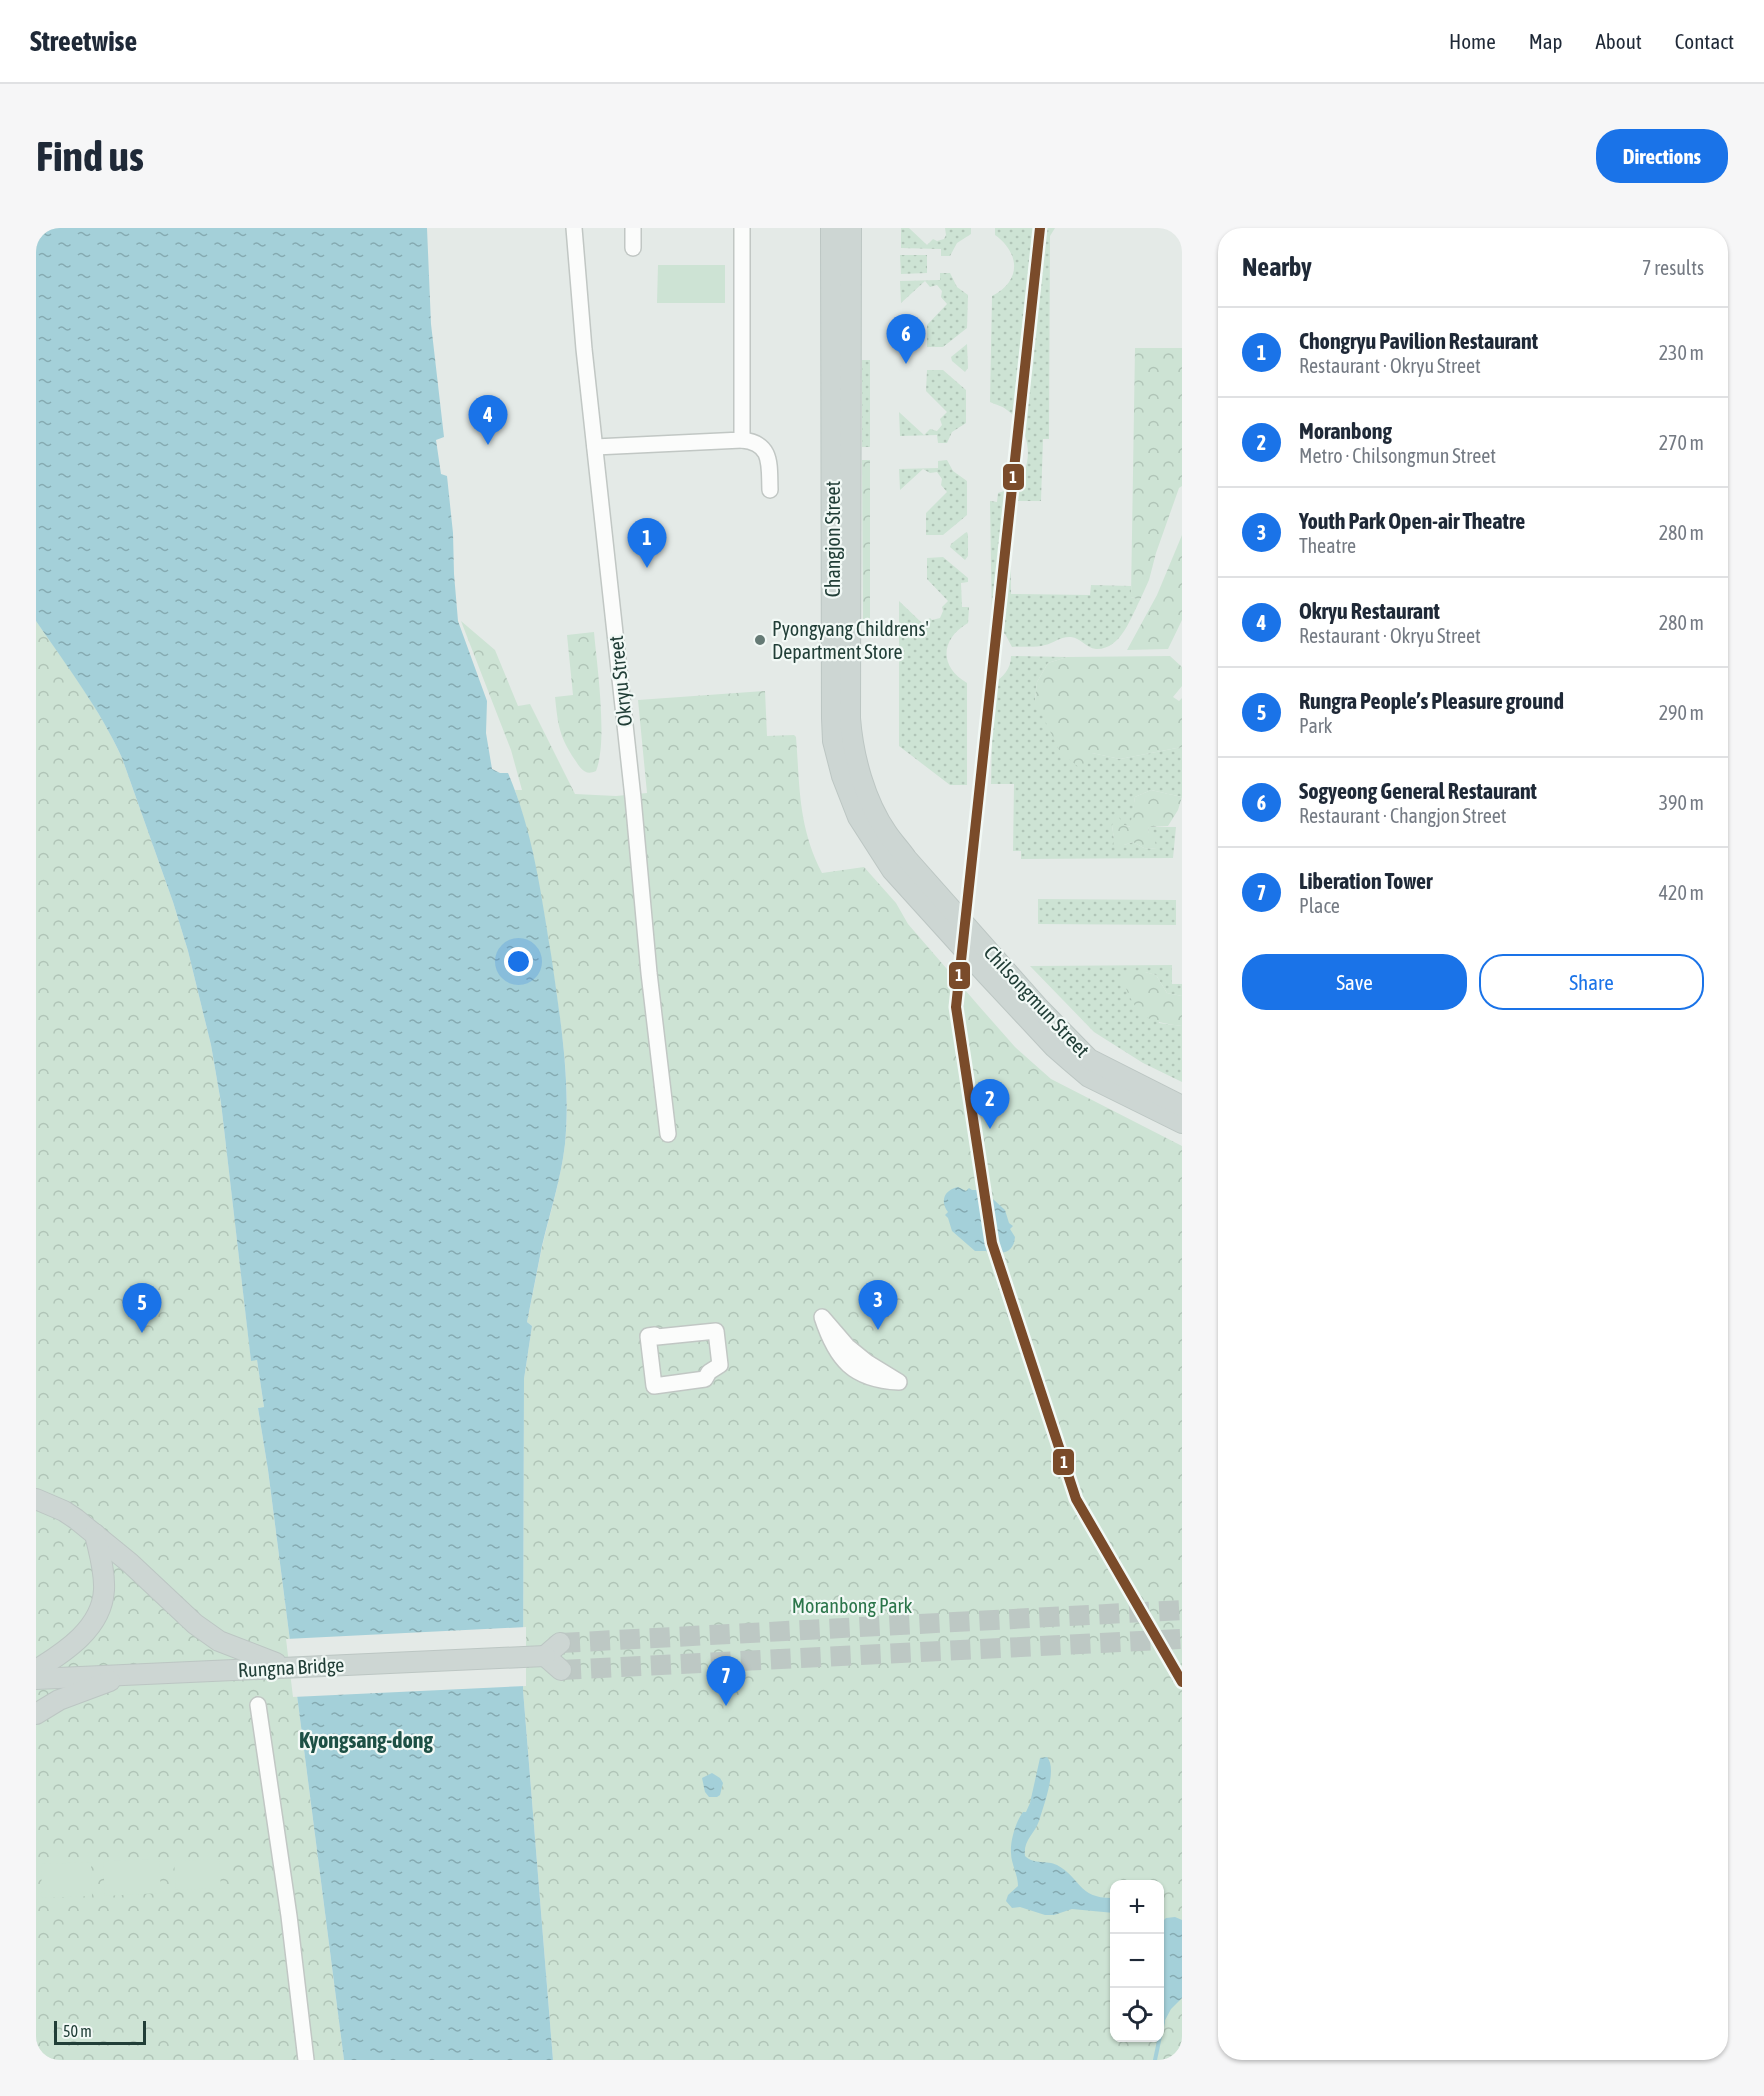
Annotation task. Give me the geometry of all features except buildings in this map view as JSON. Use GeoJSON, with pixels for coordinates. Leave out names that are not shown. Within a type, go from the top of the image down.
{"type":"FeatureCollection","features":[{"type":"Feature","properties":{"kind":"main road","name":"Changjon Street"},"geometry":{"type":"LineString","coordinates":[[831,228],[833,741],[842,776],[858,817],[872,841]]}},
{"type":"Feature","properties":{"kind":"main road","name":"Changjon Street"},"geometry":{"type":"LineString","coordinates":[[850,228],[852,740]]}},
{"type":"Feature","properties":{"kind":"main road","name":"Chilsongmun Street"},"geometry":{"type":"LineString","coordinates":[[852,740],[872,808],[887,833],[1039,1008],[1089,1059],[1182,1106]]}},
{"type":"Feature","properties":{"kind":"main road","name":"Chilsongmun Street"},"geometry":{"type":"LineString","coordinates":[[872,841],[892,870],[1054,1047],[1089,1077],[1182,1123]]}},
{"type":"Feature","properties":{"kind":"main road"},"geometry":{"type":"LineString","coordinates":[[36,1500],[64,1511],[95,1534],[205,1632],[244,1652],[289,1667]]}},
{"type":"Feature","properties":{"kind":"main road"},"geometry":{"type":"LineString","coordinates":[[36,1670],[69,1647],[90,1627],[97,1615],[104,1591],[103,1570],[95,1534]]}},
{"type":"Feature","properties":{"kind":"main road","name":"Rungna Bridge"},"geometry":{"type":"LineString","coordinates":[[36,1679],[289,1667],[553,1650],[561,1670]]}},
{"type":"Feature","properties":{"kind":"main road"},"geometry":{"type":"LineString","coordinates":[[36,1714],[59,1700],[127,1675]]}},
{"type":"Feature","properties":{"kind":"street","name":"Okryu Street"},"geometry":{"type":"LineString","coordinates":[[574,228],[649,973],[668,1134]]}},
{"type":"Feature","properties":{"kind":"street"},"geometry":{"type":"LineString","coordinates":[[633,228],[633,248]]}},
{"type":"Feature","properties":{"kind":"street"},"geometry":{"type":"LineString","coordinates":[[742,228],[742,440]]}},
{"type":"Feature","properties":{"kind":"street"},"geometry":{"type":"LineString","coordinates":[[595,447],[755,441],[763,447],[768,460],[770,490]]}},
{"type":"Feature","properties":{"kind":"street"},"geometry":{"type":"LineString","coordinates":[[822,1317],[847,1346],[868,1364],[899,1382],[879,1381],[863,1376],[837,1353],[822,1317]]}},
{"type":"Feature","properties":{"kind":"street"},"geometry":{"type":"LineString","coordinates":[[716,1331],[720,1365],[709,1372],[705,1379],[654,1386],[648,1336],[716,1331]]}},
{"type":"Feature","properties":{"kind":"street"},"geometry":{"type":"LineString","coordinates":[[258,1705],[289,1916],[306,2060]]}},
{"type":"Feature","properties":{"kind":"green space"},"geometry":{"type":"Polygon","coordinates":[[[901,228],[909,228],[927,245],[933,239],[937,241],[944,239],[945,228],[971,228],[971,234],[957,243],[950,256],[941,256],[941,249],[901,248],[901,228]]]}},
{"type":"Feature","properties":{"kind":"green space"},"geometry":{"type":"Polygon","coordinates":[[[995,228],[1055,228],[1050,236],[1049,439],[1043,439],[1041,501],[1010,501],[1011,594],[1090,595],[1091,585],[1131,586],[1131,597],[1140,600],[1119,638],[1105,648],[1092,648],[1071,637],[1041,646],[1012,647],[1005,634],[992,627],[990,501],[997,502],[998,493],[1015,485],[1022,477],[1028,457],[1025,436],[1015,417],[990,402],[992,296],[1009,283],[1014,267],[1009,250],[995,235],[995,228]]]}},
{"type":"Feature","properties":{"kind":"green space"},"geometry":{"type":"Polygon","coordinates":[[[900,255],[927,255],[927,273],[901,274],[900,255]]]}},
{"type":"Feature","properties":{"kind":"green space"},"geometry":{"type":"Polygon","coordinates":[[[658,265],[725,265],[725,303],[657,303],[658,265]]]}},
{"type":"Feature","properties":{"kind":"green space"},"geometry":{"type":"Polygon","coordinates":[[[940,273],[950,273],[957,287],[968,295],[967,328],[943,347],[927,347],[927,325],[947,304],[941,297],[942,291],[937,285],[930,287],[925,281],[901,303],[900,281],[940,280],[940,273]]]}},
{"type":"Feature","properties":{"kind":"green space"},"geometry":{"type":"Polygon","coordinates":[[[967,344],[968,368],[965,372],[952,361],[951,357],[967,344]]]}},
{"type":"Feature","properties":{"kind":"green space"},"geometry":{"type":"Polygon","coordinates":[[[1135,348],[1182,348],[1182,486],[1179,488],[1149,580],[1140,600],[1131,597],[1135,348]]]}},
{"type":"Feature","properties":{"kind":"green space"},"geometry":{"type":"Polygon","coordinates":[[[862,360],[870,360],[870,447],[862,447],[862,360]]]}},
{"type":"Feature","properties":{"kind":"green space"},"geometry":{"type":"Polygon","coordinates":[[[927,370],[943,370],[966,390],[966,423],[952,432],[947,443],[938,443],[937,435],[900,436],[899,412],[924,435],[930,429],[937,431],[942,425],[940,419],[947,412],[926,391],[927,370]]]}},
{"type":"Feature","properties":{"kind":"green space"},"geometry":{"type":"Polygon","coordinates":[[[862,460],[870,460],[870,623],[863,623],[862,460]]]}},
{"type":"Feature","properties":{"kind":"green space"},"geometry":{"type":"Polygon","coordinates":[[[947,460],[953,471],[967,481],[967,515],[943,535],[926,535],[926,513],[947,492],[941,485],[942,479],[937,472],[930,473],[923,469],[900,490],[899,469],[938,468],[938,461],[947,460]]]}},
{"type":"Feature","properties":{"kind":"green space"},"geometry":{"type":"Polygon","coordinates":[[[967,532],[968,556],[965,560],[950,547],[967,532]]]}},
{"type":"Feature","properties":{"kind":"green space"},"geometry":{"type":"Polygon","coordinates":[[[1182,535],[1182,620],[1168,649],[1127,650],[1157,595],[1182,535]]]}},
{"type":"Feature","properties":{"kind":"green space"},"geometry":{"type":"Polygon","coordinates":[[[943,557],[968,578],[968,582],[961,583],[962,607],[969,607],[968,623],[952,637],[947,653],[951,669],[967,683],[967,785],[950,785],[899,746],[899,601],[923,624],[930,618],[932,620],[940,618],[942,607],[948,601],[927,579],[927,558],[943,557]]]}},
{"type":"Feature","properties":{"kind":"green space"},"geometry":{"type":"Polygon","coordinates":[[[36,621],[93,705],[122,758],[173,902],[188,951],[211,1045],[221,1103],[251,1360],[257,1360],[264,1407],[258,1408],[268,1470],[344,2060],[36,2060],[36,621]]]}},
{"type":"Feature","properties":{"kind":"green space","name":"Moranbong Park"},"geometry":{"type":"Polygon","coordinates":[[[461,621],[495,650],[518,706],[530,704],[575,794],[616,796],[647,793],[638,700],[765,691],[767,736],[794,735],[796,737],[804,823],[822,873],[864,867],[896,903],[908,924],[1015,1047],[1051,1079],[1182,1146],[1182,2060],[553,2060],[523,1690],[524,1379],[532,1326],[527,1322],[563,1157],[567,1099],[562,1032],[545,920],[533,855],[515,790],[522,790],[511,750],[461,621]]]}},
{"type":"Feature","properties":{"kind":"green space"},"geometry":{"type":"Polygon","coordinates":[[[594,632],[601,703],[601,741],[596,771],[589,773],[579,766],[562,737],[555,697],[573,695],[567,635],[594,632]]]}},
{"type":"Feature","properties":{"kind":"green space"},"geometry":{"type":"Polygon","coordinates":[[[1011,656],[1067,657],[1048,663],[1037,682],[1035,700],[1092,753],[1120,759],[1182,747],[1182,797],[1151,790],[1135,797],[1131,827],[1112,825],[1114,839],[1124,845],[1133,842],[1144,848],[1156,849],[1148,832],[1149,827],[1176,827],[1173,858],[1021,859],[1021,851],[1013,851],[1014,784],[991,784],[993,684],[1006,672],[1011,656]]]}},
{"type":"Feature","properties":{"kind":"green space"},"geometry":{"type":"Polygon","coordinates":[[[1170,656],[1182,667],[1182,686],[1173,697],[1179,701],[1182,698],[1182,747],[1120,759],[1092,753],[1081,769],[1060,752],[1035,700],[1037,682],[1048,663],[1067,657],[1170,656]]]}},
{"type":"Feature","properties":{"kind":"green space"},"geometry":{"type":"Polygon","coordinates":[[[1151,790],[1182,797],[1178,810],[1168,826],[1149,827],[1148,832],[1154,838],[1157,849],[1144,848],[1133,842],[1112,846],[1114,839],[1112,825],[1118,816],[1124,825],[1130,827],[1135,797],[1151,790]]]}},
{"type":"Feature","properties":{"kind":"green space"},"geometry":{"type":"Polygon","coordinates":[[[1038,899],[1176,900],[1176,925],[1038,924],[1038,899]]]}},
{"type":"Feature","properties":{"kind":"green space"},"geometry":{"type":"Polygon","coordinates":[[[1172,965],[1172,984],[1182,984],[1182,996],[1167,993],[1156,975],[1145,972],[1159,1023],[1182,1026],[1182,1082],[1143,1063],[1094,1032],[1030,966],[1172,965]]]}},
{"type":"Feature","properties":{"kind":"green space"},"geometry":{"type":"Polygon","coordinates":[[[1145,972],[1156,975],[1167,993],[1182,996],[1182,1026],[1150,1019],[1137,1009],[1122,979],[1126,973],[1145,972]]]}},
{"type":"Feature","properties":{"kind":"green space"},"geometry":{"type":"Polygon","coordinates":[[[159,1859],[161,1893],[105,1896],[103,1861],[159,1859]]]}},
{"type":"Feature","properties":{"kind":"green space"},"geometry":{"type":"Polygon","coordinates":[[[219,1859],[221,1888],[176,1890],[174,1861],[219,1859]]]}},
{"type":"Feature","properties":{"kind":"green space"},"geometry":{"type":"Polygon","coordinates":[[[91,1862],[92,1896],[42,1898],[41,1864],[91,1862]]]}},
{"type":"Feature","properties":{"kind":"water"},"geometry":{"type":"Polygon","coordinates":[[[36,228],[427,228],[431,324],[444,437],[436,440],[441,474],[447,476],[458,621],[487,701],[486,733],[492,769],[500,773],[508,773],[530,840],[551,954],[566,1072],[565,1144],[527,1322],[532,1326],[524,1379],[523,1690],[553,2060],[344,2060],[268,1470],[258,1408],[264,1407],[257,1360],[251,1361],[221,1103],[211,1045],[188,951],[173,902],[122,758],[93,705],[36,621],[36,228]]]}},
{"type":"Feature","properties":{"kind":"water"},"geometry":{"type":"Polygon","coordinates":[[[958,1187],[966,1191],[969,1188],[983,1190],[1005,1210],[1009,1223],[1013,1226],[1010,1229],[1015,1237],[1013,1246],[1008,1251],[992,1250],[989,1253],[975,1251],[952,1231],[945,1215],[948,1212],[944,1200],[949,1191],[958,1187]]]}},
{"type":"Feature","properties":{"kind":"water"},"geometry":{"type":"Polygon","coordinates":[[[1047,1757],[1050,1763],[1049,1788],[1037,1826],[1027,1842],[1025,1856],[1032,1860],[1057,1865],[1086,1891],[1093,1895],[1110,1898],[1110,1913],[1072,1909],[1054,1915],[1045,1915],[1020,1907],[1012,1908],[1006,1901],[1008,1895],[1018,1886],[1012,1861],[1011,1843],[1020,1816],[1026,1812],[1030,1803],[1040,1758],[1047,1757]]]}},
{"type":"Feature","properties":{"kind":"water"},"geometry":{"type":"Polygon","coordinates":[[[712,1773],[723,1783],[720,1795],[717,1797],[709,1797],[705,1792],[702,1778],[712,1773]]]}},
{"type":"Feature","properties":{"kind":"water"},"geometry":{"type":"Polygon","coordinates":[[[1175,1917],[1182,1920],[1182,1998],[1171,2009],[1164,2022],[1164,1920],[1175,1917]]]}},
{"type":"Feature","properties":{"kind":"pier"},"geometry":{"type":"Polygon","coordinates":[[[526,1627],[526,1686],[293,1697],[286,1639],[526,1627]]]}},
{"type":"Feature","properties":{"kind":"waterway"},"geometry":{"type":"LineString","coordinates":[[1155,2060],[1159,2042]]}},
{"type":"Feature","properties":{"kind":"tunnel"},"geometry":{"type":"LineString","coordinates":[[560,1643],[1182,1610]]}},
{"type":"Feature","properties":{"kind":"tunnel"},"geometry":{"type":"LineString","coordinates":[[561,1670],[1182,1639]]}},
{"type":"Feature","properties":{"kind":"transit line","name":"1"},"geometry":{"type":"LineString","coordinates":[[1040,228],[956,1007],[992,1243],[1076,1499],[1182,1682]]}},
{"type":"Feature","properties":{"kind":"place","name":"Sogyeong General Restaurant"},"geometry":{"type":"Point","coordinates":[906,364]}},
{"type":"Feature","properties":{"kind":"place","name":"Okryu Restaurant"},"geometry":{"type":"Point","coordinates":[488,445]}},
{"type":"Feature","properties":{"kind":"place","name":"Chongryu Pavilion Restaurant"},"geometry":{"type":"Point","coordinates":[647,568]}},
{"type":"Feature","properties":{"kind":"place","name":"Pyongyang Childrens' Department Store"},"geometry":{"type":"Point","coordinates":[760,640]}},
{"type":"Feature","properties":{"kind":"place","name":"Moranbong"},"geometry":{"type":"Point","coordinates":[990,1129]}},
{"type":"Feature","properties":{"kind":"place","name":"Youth Park Open-air Theatre"},"geometry":{"type":"Point","coordinates":[878,1330]}},
{"type":"Feature","properties":{"kind":"place","name":"Rungra People’s Pleasure ground"},"geometry":{"type":"Point","coordinates":[142,1333]}},
{"type":"Feature","properties":{"kind":"place","name":"Liberation Tower"},"geometry":{"type":"Point","coordinates":[726,1706]}},
{"type":"Feature","properties":{"kind":"district","name":"Kyongsang-dong"},"geometry":{"type":"Point","coordinates":[366,1740]}}]}
